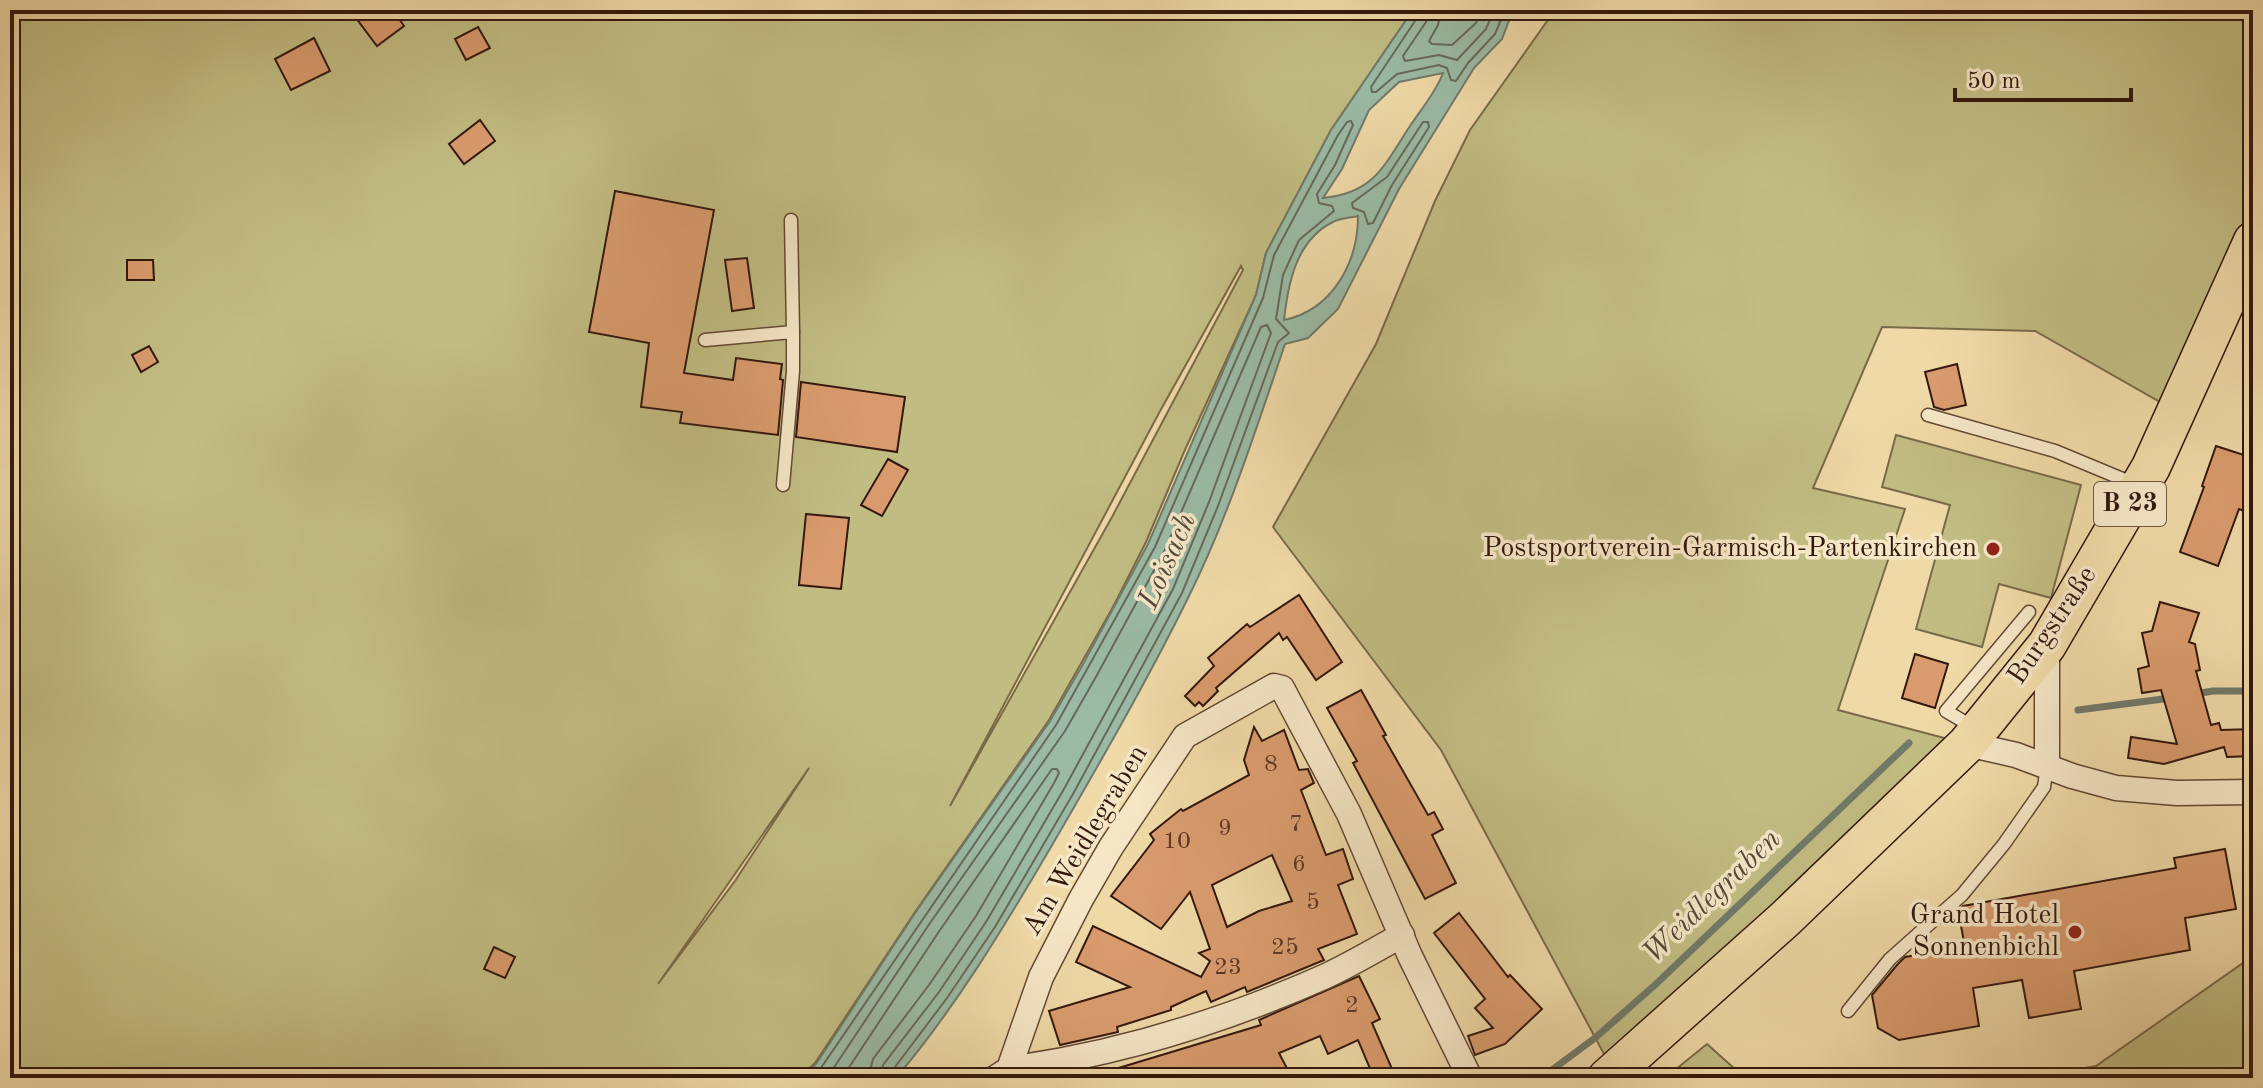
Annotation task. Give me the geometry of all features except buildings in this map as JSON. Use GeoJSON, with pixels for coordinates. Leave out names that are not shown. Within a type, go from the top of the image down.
{"type":"FeatureCollection","features":[{"type":"Feature","properties":{"kind":"main road","name":"Burgstraße"},"geometry":{"type":"LineString","coordinates":[[1973,737],[2047,645],[2140,486],[2253,241]]}},
{"type":"Feature","properties":{"kind":"main road","name":"B 23"},"geometry":{"type":"LineString","coordinates":[[1607,1078],[1784,920],[1973,737]]}},
{"type":"Feature","properties":{"kind":"street"},"geometry":{"type":"LineString","coordinates":[[2047,645],[2047,765]]}},
{"type":"Feature","properties":{"kind":"street","name":"Am Weidlegraben"},"geometry":{"type":"LineString","coordinates":[[1002,1074],[1041,977],[1081,899],[1111,847],[1185,736],[1274,686],[1282,688],[1328,774],[1470,1078]]}},
{"type":"Feature","properties":{"kind":"street"},"geometry":{"type":"LineString","coordinates":[[1973,737],[2072,776],[2116,788],[2177,793],[2253,792]]}},
{"type":"Feature","properties":{"kind":"street","name":"Am Weidlegraben"},"geometry":{"type":"LineString","coordinates":[[1002,1074],[1076,1059],[1219,1019],[1328,975],[1402,935]]}},
{"type":"Feature","properties":{"kind":"lane"},"geometry":{"type":"LineString","coordinates":[[783,485],[793,371],[791,220]]}},
{"type":"Feature","properties":{"kind":"lane"},"geometry":{"type":"LineString","coordinates":[[705,340],[793,332]]}},
{"type":"Feature","properties":{"kind":"lane"},"geometry":{"type":"LineString","coordinates":[[1928,415],[2055,451],[2140,486]]}},
{"type":"Feature","properties":{"kind":"lane"},"geometry":{"type":"LineString","coordinates":[[1973,737],[1946,711],[2029,612]]}},
{"type":"Feature","properties":{"kind":"lane"},"geometry":{"type":"LineString","coordinates":[[1848,1011],[1890,959],[1962,895],[2004,844],[2044,787],[2047,765]]}},
{"type":"Feature","properties":{"kind":"shaded area"},"geometry":{"type":"Polygon","coordinates":[[[10,10],[1413,10],[1331,130],[1266,253],[1256,295],[1146,542],[1049,720],[915,912],[815,1063],[799,1078],[10,1078],[10,10]],[[1241,266],[1159,413],[950,806],[1112,517],[1243,270],[1241,266]],[[809,768],[658,984],[735,881],[809,768]]]}},
{"type":"Feature","properties":{"kind":"shaded area"},"geometry":{"type":"Polygon","coordinates":[[[1555,10],[2253,10],[2253,241],[2176,411],[2035,331],[1882,327],[1813,488],[1905,509],[1838,710],[1967,744],[1605,1056],[1441,750],[1273,527],[1376,344],[1435,201],[1470,130],[1555,10]]]}},
{"type":"Feature","properties":{"kind":"shaded area"},"geometry":{"type":"Polygon","coordinates":[[[1896,435],[2081,485],[2051,598],[1999,584],[1982,647],[1916,629],[1950,505],[1882,487],[1896,435]]]}},
{"type":"Feature","properties":{"kind":"shaded area"},"geometry":{"type":"Polygon","coordinates":[[[2253,956],[2253,1078],[2032,1078],[2096,1066],[2253,956]]]}},
{"type":"Feature","properties":{"kind":"shaded area"},"geometry":{"type":"Polygon","coordinates":[[[1707,1044],[1745,1078],[1665,1078],[1707,1044]]]}},
{"type":"Feature","properties":{"kind":"water","name":"Loisach"},"geometry":{"type":"Polygon","coordinates":[[[1413,10],[1513,10],[1502,39],[1474,68],[1399,189],[1338,309],[1308,338],[1285,344],[1229,505],[1188,598],[1104,755],[978,966],[896,1078],[803,1078],[816,1064],[915,913],[1050,721],[1082,666],[1148,544],[1256,295],[1266,253],[1331,130],[1413,10]],[[1443,73],[1399,82],[1369,110],[1342,169],[1323,198],[1355,190],[1376,175],[1433,93],[1443,73]],[[1358,216],[1333,222],[1320,230],[1302,251],[1288,292],[1284,320],[1316,306],[1339,282],[1353,251],[1358,216]]]}},
{"type":"Feature","properties":{"kind":"waterway","name":"Weidlegraben"},"geometry":{"type":"LineString","coordinates":[[2195,694],[2253,691]]}},
{"type":"Feature","properties":{"kind":"waterway","name":"Weidlegraben"},"geometry":{"type":"LineString","coordinates":[[2078,710],[2171,698]]}},
{"type":"Feature","properties":{"kind":"waterway","name":"Weidlegraben"},"geometry":{"type":"LineString","coordinates":[[1541,1078],[1595,1038],[1656,984],[1909,743]]}},
{"type":"Feature","properties":{"kind":"place","name":"Postsportverein-Garmisch-Partenkirchen"},"geometry":{"type":"Point","coordinates":[1993,549]}},
{"type":"Feature","properties":{"kind":"place","name":"Grand Hotel Sonnenbichl"},"geometry":{"type":"Point","coordinates":[2075,932]}}]}
